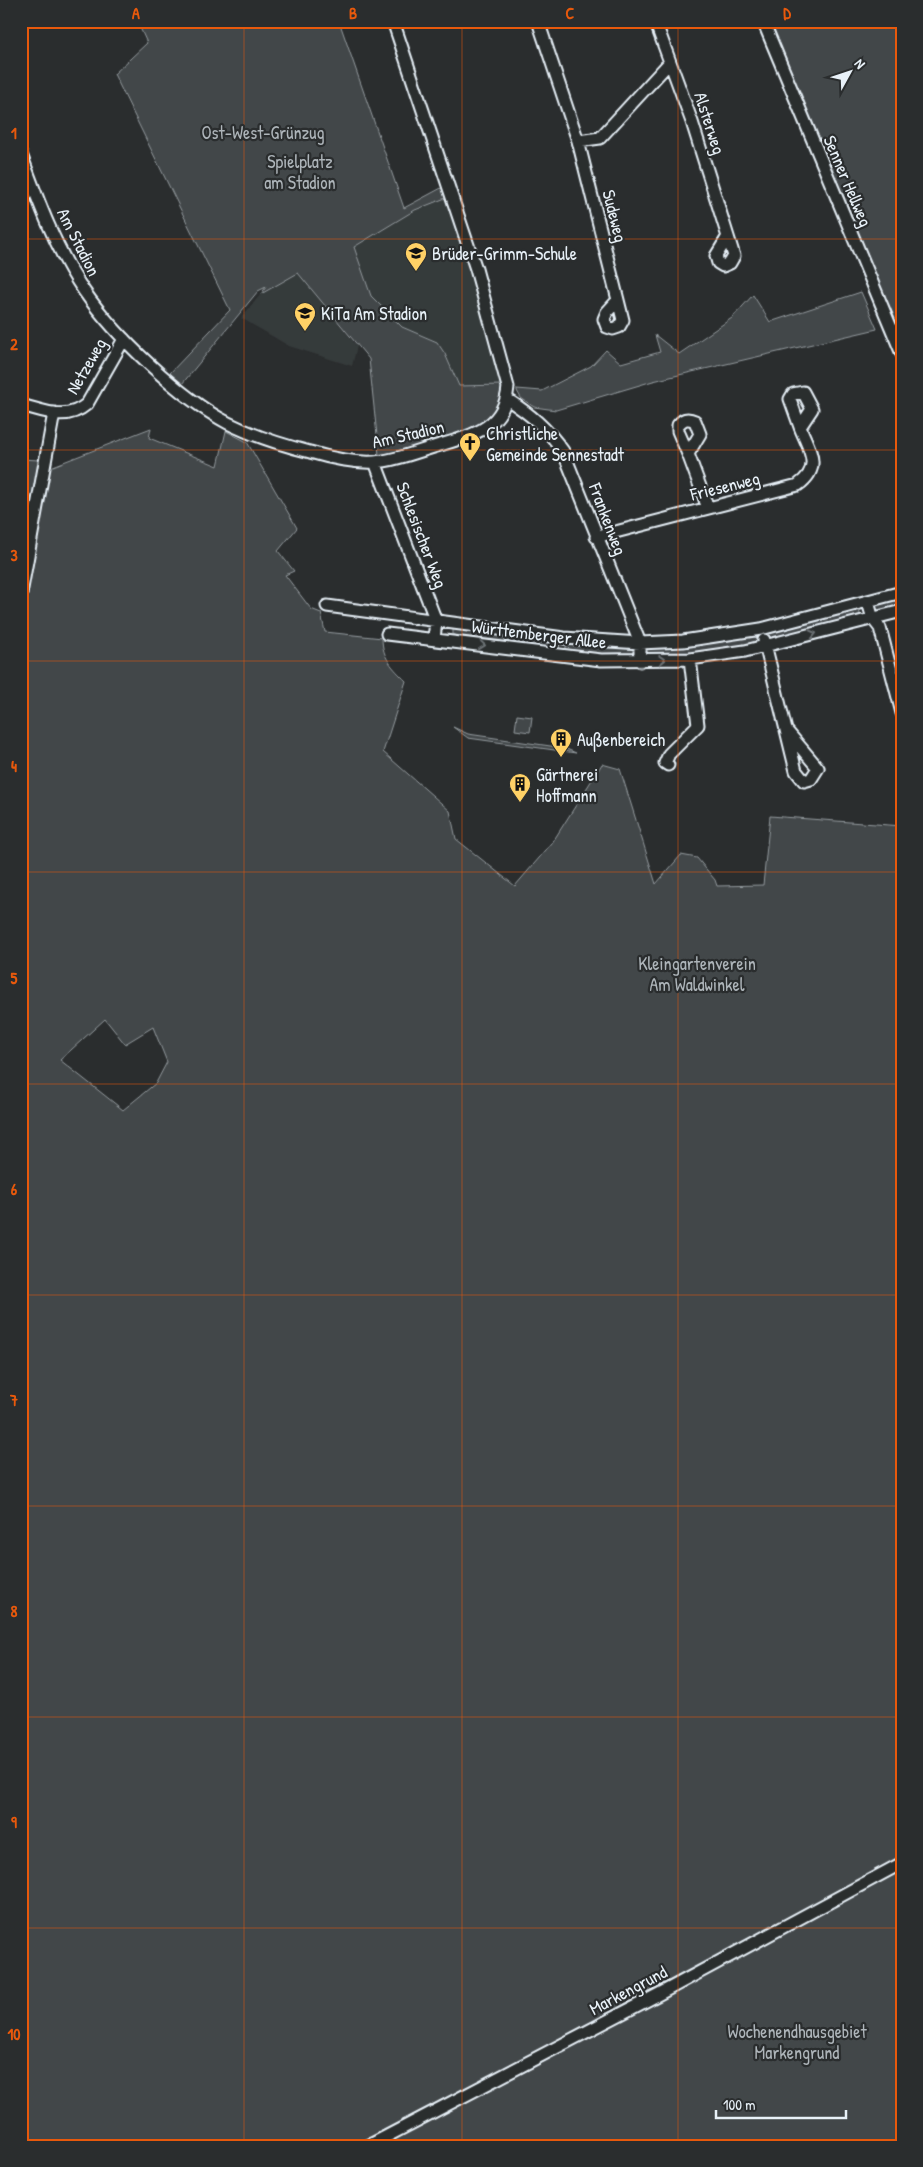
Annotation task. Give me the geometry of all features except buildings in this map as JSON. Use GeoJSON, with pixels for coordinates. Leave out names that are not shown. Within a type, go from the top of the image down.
{"type":"FeatureCollection","features":[{"type":"Feature","properties":{"kind":"street"},"geometry":{"type":"LineString","coordinates":[[393,21],[476,269],[502,358],[508,386],[507,400]]}},
{"type":"Feature","properties":{"kind":"street","name":"Sudeweg"},"geometry":{"type":"LineString","coordinates":[[538,21],[578,141],[618,300]]}},
{"type":"Feature","properties":{"kind":"street","name":"Alsterweg"},"geometry":{"type":"LineString","coordinates":[[655,21],[692,122],[727,238]]}},
{"type":"Feature","properties":{"kind":"street","name":"Senner Hellweg"},"geometry":{"type":"LineString","coordinates":[[763,21],[902,354]]}},
{"type":"Feature","properties":{"kind":"street"},"geometry":{"type":"LineString","coordinates":[[578,141],[600,138],[670,62]]}},
{"type":"Feature","properties":{"kind":"street","name":"Am Stadion"},"geometry":{"type":"LineString","coordinates":[[21,154],[54,237],[83,290],[124,338],[158,372],[227,423],[262,438],[293,448],[325,456],[375,462],[475,435],[490,425],[500,414],[507,400]]}},
{"type":"Feature","properties":{"kind":"street","name":"Netzeweg"},"geometry":{"type":"LineString","coordinates":[[21,405],[54,413],[69,414],[79,411],[87,404],[124,338]]}},
{"type":"Feature","properties":{"kind":"street","name":"Frankenweg"},"geometry":{"type":"LineString","coordinates":[[507,400],[532,415],[553,436],[563,451],[640,643]]}},
{"type":"Feature","properties":{"kind":"street"},"geometry":{"type":"LineString","coordinates":[[21,594],[54,413]]}},
{"type":"Feature","properties":{"kind":"street","name":"Friesenweg"},"geometry":{"type":"LineString","coordinates":[[596,537],[798,485],[807,479],[812,471],[813,462],[800,427]]}},
{"type":"Feature","properties":{"kind":"street"},"geometry":{"type":"LineString","coordinates":[[688,454],[708,508]]}},
{"type":"Feature","properties":{"kind":"street","name":"Schlesischer Weg"},"geometry":{"type":"LineString","coordinates":[[375,462],[436,621]]}},
{"type":"Feature","properties":{"kind":"street","name":"Württemberger Allee"},"geometry":{"type":"LineString","coordinates":[[327,606],[564,638],[640,643],[683,642],[761,629],[902,592]]}},
{"type":"Feature","properties":{"kind":"street"},"geometry":{"type":"LineString","coordinates":[[868,602],[873,619],[880,628],[902,713]]}},
{"type":"Feature","properties":{"kind":"street","name":"Württemberger Allee"},"geometry":{"type":"LineString","coordinates":[[387,634],[601,660],[690,659],[765,646],[902,610]]}},
{"type":"Feature","properties":{"kind":"street"},"geometry":{"type":"LineString","coordinates":[[434,639],[436,621]]}},
{"type":"Feature","properties":{"kind":"street"},"geometry":{"type":"LineString","coordinates":[[761,629],[786,730]]}},
{"type":"Feature","properties":{"kind":"street"},"geometry":{"type":"LineString","coordinates":[[640,643],[640,661]]}},
{"type":"Feature","properties":{"kind":"street"},"geometry":{"type":"LineString","coordinates":[[668,765],[665,763],[669,754],[698,725],[690,659]]}},
{"type":"Feature","properties":{"kind":"street","name":"Markengrund"},"geometry":{"type":"LineString","coordinates":[[368,2146],[659,1994],[902,1862]]}},
{"type":"Feature","properties":{"kind":"shaded area","name":"Brüder-Grimm-Schule"},"geometry":{"type":"Polygon","coordinates":[[[448,197],[502,385],[459,386],[445,354],[437,342],[402,327],[371,296],[354,247],[415,210],[448,197]]]}},
{"type":"Feature","properties":{"kind":"shaded area","name":"KiTa Am Stadion"},"geometry":{"type":"Polygon","coordinates":[[[298,273],[357,346],[352,366],[289,346],[241,318],[261,294],[298,273]]]}},
{"type":"Feature","properties":{"kind":"green space","name":"Ost-West-Grünzug"},"geometry":{"type":"Polygon","coordinates":[[[137,21],[339,21],[404,208],[445,186],[448,197],[415,210],[354,247],[371,296],[402,327],[437,342],[445,354],[459,386],[502,385],[497,405],[484,422],[463,434],[449,439],[379,455],[369,359],[298,273],[261,294],[266,287],[258,291],[182,384],[169,374],[230,310],[114,74],[147,43],[137,21]]]}},
{"type":"Feature","properties":{"kind":"green space"},"geometry":{"type":"Polygon","coordinates":[[[768,21],[902,21],[902,342],[768,21]]]}},
{"type":"Feature","properties":{"kind":"green space"},"geometry":{"type":"Polygon","coordinates":[[[861,292],[877,329],[653,381],[556,410],[534,407],[521,398],[517,391],[517,389],[542,391],[591,366],[606,350],[621,363],[660,352],[655,335],[679,354],[732,318],[753,295],[770,322],[861,292]]]}},
{"type":"Feature","properties":{"kind":"green space","name":"Kleingartenverein Am Waldwinkel"},"geometry":{"type":"Polygon","coordinates":[[[151,428],[149,438],[218,466],[226,431],[247,442],[297,528],[278,551],[294,571],[285,575],[311,609],[321,613],[325,632],[382,638],[386,657],[406,681],[383,752],[450,811],[456,839],[515,886],[552,843],[602,764],[620,769],[656,884],[681,855],[697,858],[715,880],[717,886],[763,885],[770,816],[902,826],[902,1860],[354,2146],[21,2146],[21,459],[39,460],[48,468],[151,428]],[[105,1019],[60,1060],[123,1110],[156,1083],[167,1062],[153,1027],[125,1044],[105,1019]]]}},
{"type":"Feature","properties":{"kind":"green space"},"geometry":{"type":"Polygon","coordinates":[[[902,595],[902,606],[878,613],[875,603],[902,595]]]}},
{"type":"Feature","properties":{"kind":"green space"},"geometry":{"type":"Polygon","coordinates":[[[858,607],[861,617],[771,641],[768,631],[858,607]]]}},
{"type":"Feature","properties":{"kind":"green space"},"geometry":{"type":"Polygon","coordinates":[[[453,627],[560,640],[559,651],[453,638],[453,627]]]}},
{"type":"Feature","properties":{"kind":"green space"},"geometry":{"type":"Polygon","coordinates":[[[756,634],[758,644],[724,651],[647,658],[646,647],[756,634]]]}},
{"type":"Feature","properties":{"kind":"green space"},"geometry":{"type":"Polygon","coordinates":[[[567,641],[635,647],[635,656],[605,656],[565,652],[567,641]]]}},
{"type":"Feature","properties":{"kind":"green space"},"geometry":{"type":"Polygon","coordinates":[[[517,715],[532,717],[530,732],[515,730],[517,715]]]}},
{"type":"Feature","properties":{"kind":"green space"},"geometry":{"type":"Polygon","coordinates":[[[453,727],[468,734],[564,748],[576,753],[468,738],[453,727]]]}},
{"type":"Feature","properties":{"kind":"green space","name":"Wochenendhausgebiet Markengrund"},"geometry":{"type":"Polygon","coordinates":[[[902,1869],[902,2146],[373,2146],[902,1869]]]}},
{"type":"Feature","properties":{"kind":"place","name":"Brüder-Grimm-Schule"},"geometry":{"type":"Point","coordinates":[416,272]}},
{"type":"Feature","properties":{"kind":"place","name":"KiTa Am Stadion"},"geometry":{"type":"Point","coordinates":[305,332]}},
{"type":"Feature","properties":{"kind":"place","name":"Christliche Gemeinde Sennestadt"},"geometry":{"type":"Point","coordinates":[470,462]}},
{"type":"Feature","properties":{"kind":"place","name":"Außenbereich"},"geometry":{"type":"Point","coordinates":[561,758]}},
{"type":"Feature","properties":{"kind":"place","name":"Gärtnerei Hoffmann"},"geometry":{"type":"Point","coordinates":[520,803]}},
{"type":"Feature","properties":{"kind":"park label","name":"Spielplatz am Stadion"},"geometry":{"type":"Point","coordinates":[300,171]}}]}
